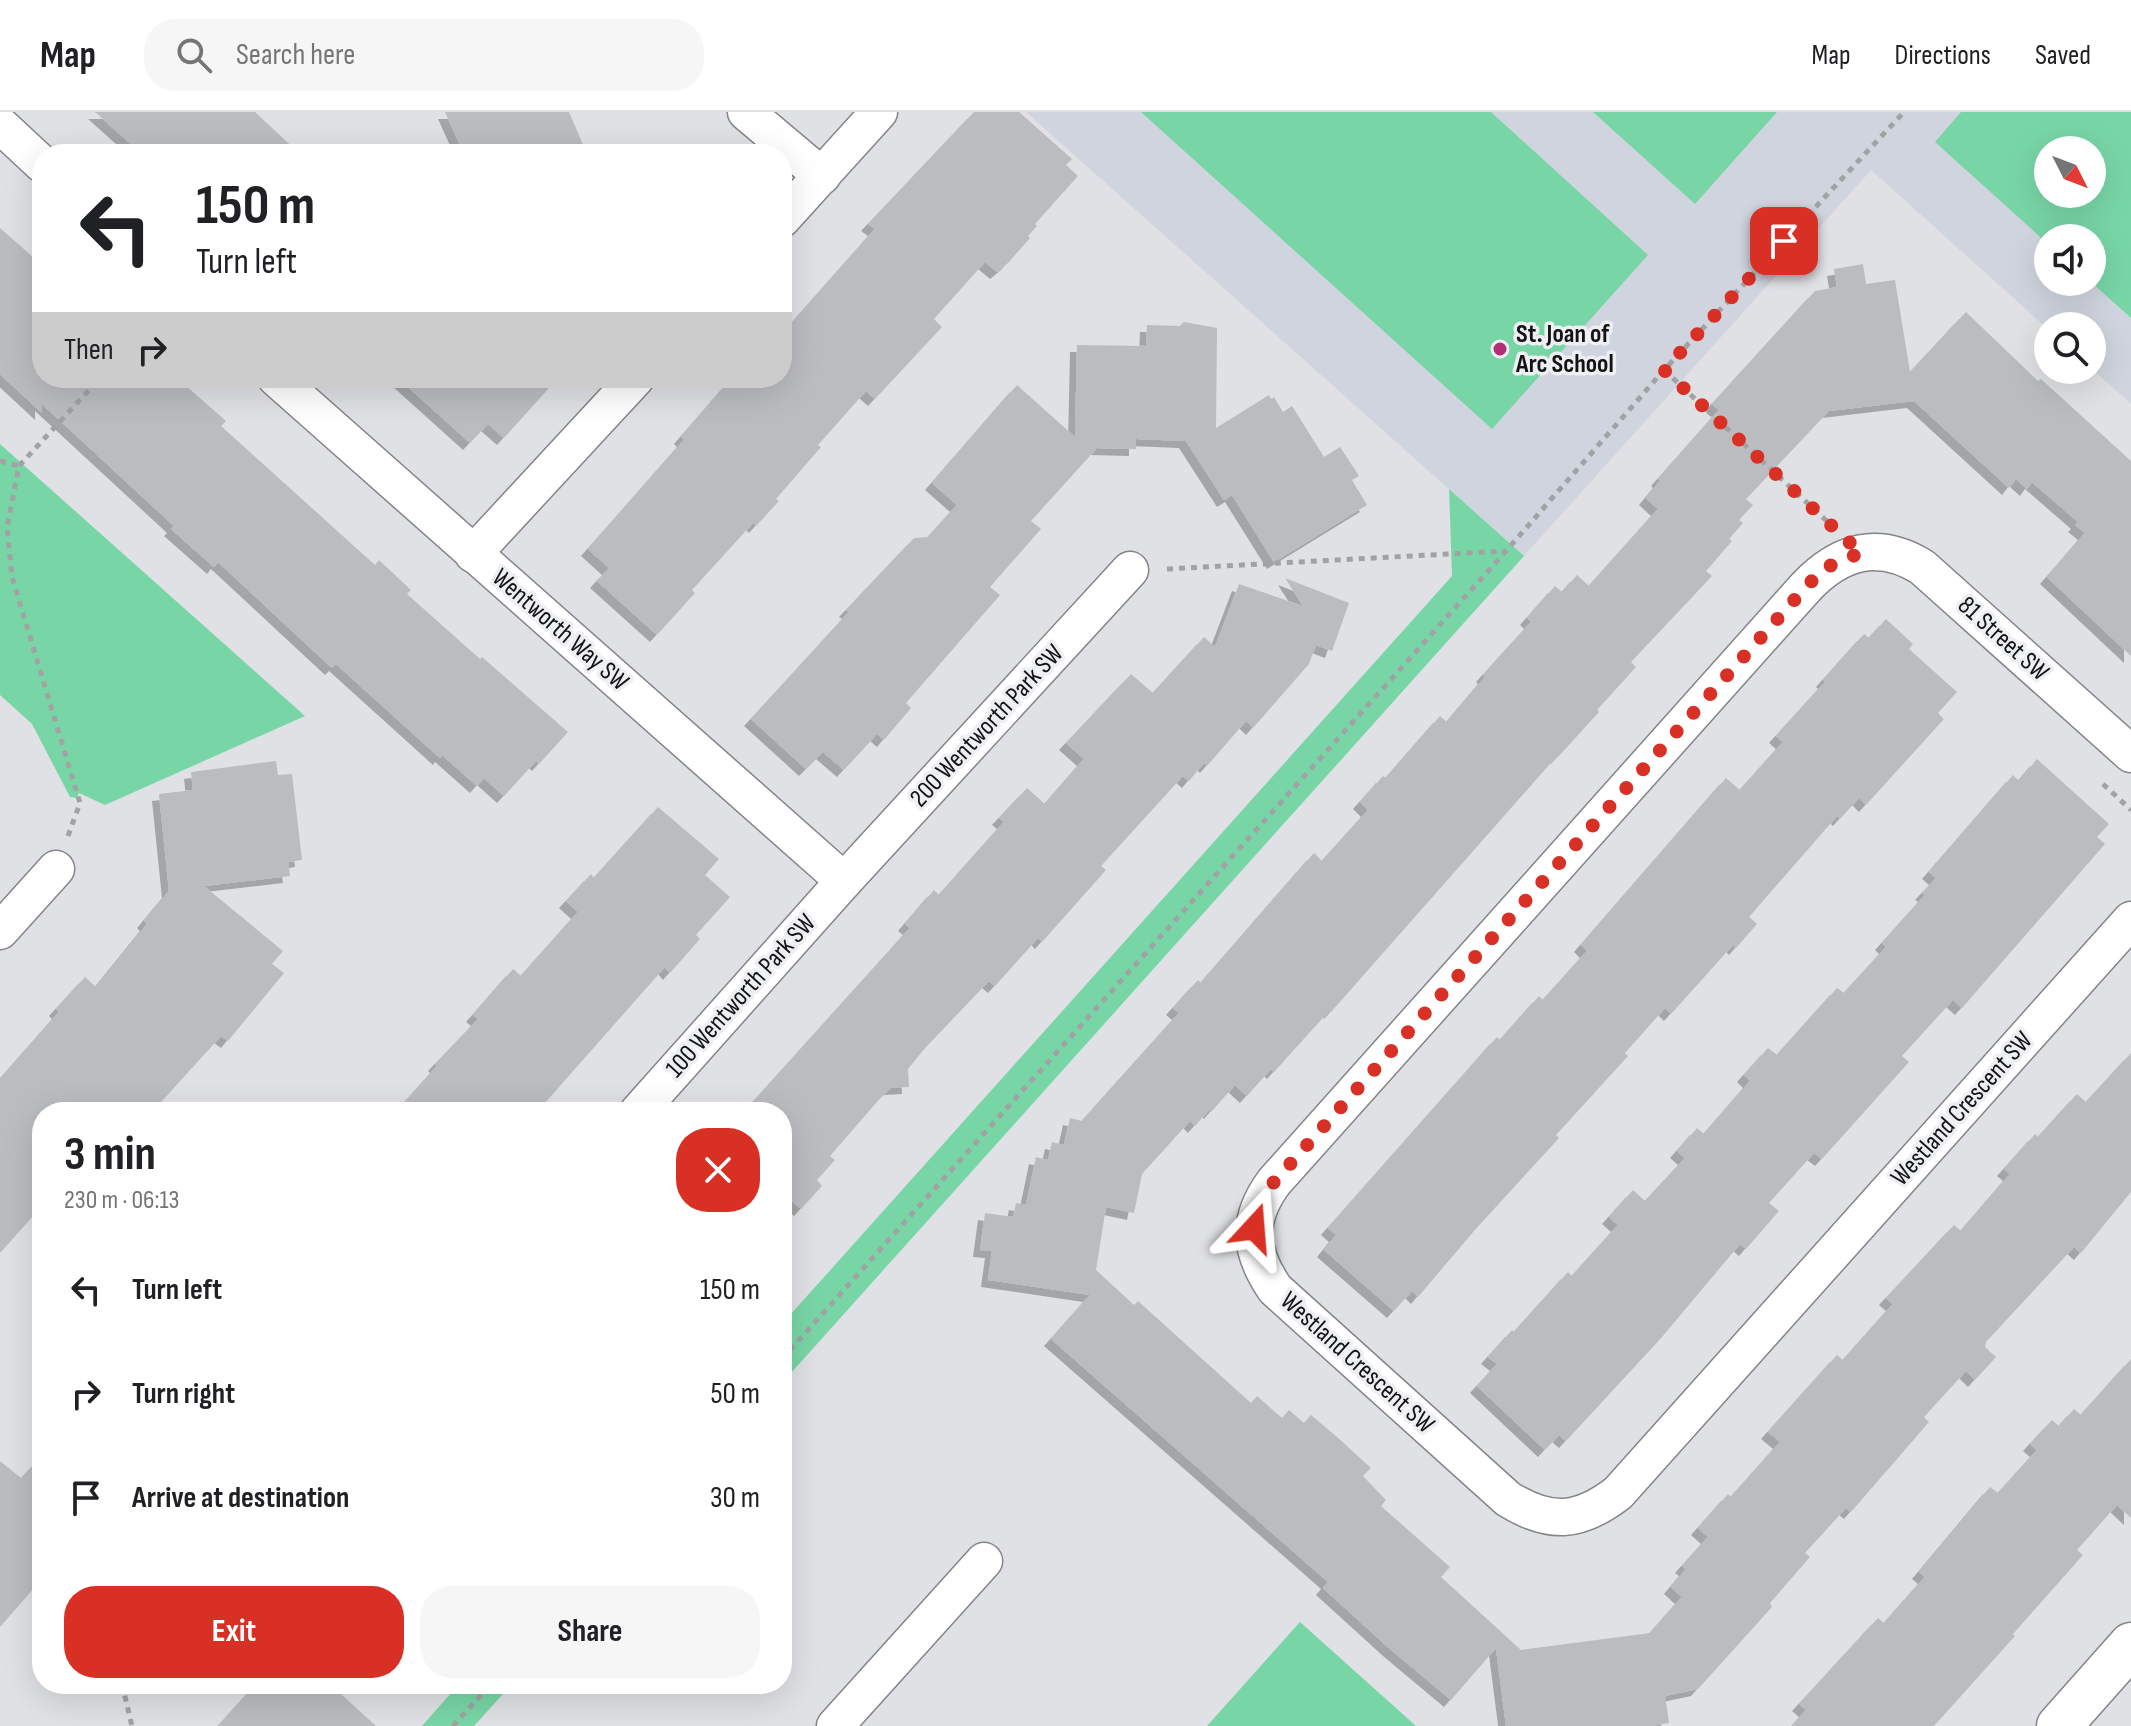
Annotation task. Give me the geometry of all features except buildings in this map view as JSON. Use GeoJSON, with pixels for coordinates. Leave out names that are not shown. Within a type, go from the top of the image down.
{"type":"FeatureCollection","features":[{"type":"Feature","properties":{"kind":"street"},"geometry":{"type":"LineString","coordinates":[[746,112],[784,144]]}},
{"type":"Feature","properties":{"kind":"street"},"geometry":{"type":"LineString","coordinates":[[792,208],[879,112]]}},
{"type":"Feature","properties":{"kind":"street"},"geometry":{"type":"LineString","coordinates":[[0,125],[32,155]]}},
{"type":"Feature","properties":{"kind":"street"},"geometry":{"type":"LineString","coordinates":[[792,151],[822,176]]}},
{"type":"Feature","properties":{"kind":"street","name":"Wentworth Way SW"},"geometry":{"type":"LineString","coordinates":[[287,388],[844,881]]}},
{"type":"Feature","properties":{"kind":"street"},"geometry":{"type":"LineString","coordinates":[[473,554],[627,388]]}},
{"type":"Feature","properties":{"kind":"street","name":"81 Street SW"},"geometry":{"type":"LineString","coordinates":[[1862,554],[1882,551],[1909,559],[1922,567],[2131,754]]}},
{"type":"Feature","properties":{"kind":"street","name":"Westland Crescent SW"},"geometry":{"type":"LineString","coordinates":[[1862,554],[1837,560],[1806,587],[1274,1182],[1262,1198],[1253,1241],[1262,1269],[1275,1289],[1508,1499],[1529,1511],[1553,1518],[1577,1516],[1599,1507],[1618,1493],[2131,920]]}},
{"type":"Feature","properties":{"kind":"street","name":"200 Wentworth Park SW"},"geometry":{"type":"LineString","coordinates":[[844,881],[1130,570]]}},
{"type":"Feature","properties":{"kind":"street"},"geometry":{"type":"LineString","coordinates":[[0,931],[56,869]]}},
{"type":"Feature","properties":{"kind":"street","name":"100 Wentworth Park SW"},"geometry":{"type":"LineString","coordinates":[[647,1102],[844,881]]}},
{"type":"Feature","properties":{"kind":"street"},"geometry":{"type":"LineString","coordinates":[[835,1726],[984,1561]]}},
{"type":"Feature","properties":{"kind":"street"},"geometry":{"type":"LineString","coordinates":[[2059,1726],[2131,1645]]}},
{"type":"Feature","properties":{"kind":"path"},"geometry":{"type":"LineString","coordinates":[[792,1348],[1506,551],[1664,370],[1904,112]]}},
{"type":"Feature","properties":{"kind":"path"},"geometry":{"type":"LineString","coordinates":[[1664,370],[1862,554]]}},
{"type":"Feature","properties":{"kind":"path"},"geometry":{"type":"LineString","coordinates":[[56,869],[80,803],[12,577],[7,527],[19,466],[91,388]]}},
{"type":"Feature","properties":{"kind":"path"},"geometry":{"type":"LineString","coordinates":[[0,461],[19,466]]}},
{"type":"Feature","properties":{"kind":"path"},"geometry":{"type":"LineString","coordinates":[[1130,570],[1506,551]]}},
{"type":"Feature","properties":{"kind":"path"},"geometry":{"type":"LineString","coordinates":[[124,1694],[132,1726]]}},
{"type":"Feature","properties":{"kind":"path"},"geometry":{"type":"LineString","coordinates":[[453,1726],[482,1694]]}},
{"type":"Feature","properties":{"kind":"shaded area","name":"St. Joan of Arc School"},"geometry":{"type":"Polygon","coordinates":[[[1026,112],[2131,112],[2131,404],[2106,382],[2106,312],[2034,312],[2034,316],[1871,170],[1524,556],[1026,112]]]}},
{"type":"Feature","properties":{"kind":"green space"},"geometry":{"type":"Polygon","coordinates":[[[1141,112],[1491,112],[1648,255],[1492,429],[1141,112]]]}},
{"type":"Feature","properties":{"kind":"green space"},"geometry":{"type":"Polygon","coordinates":[[[1593,112],[1777,112],[1695,204],[1593,112]]]}},
{"type":"Feature","properties":{"kind":"green space"},"geometry":{"type":"Polygon","coordinates":[[[1961,112],[2131,112],[2131,318],[2106,296],[2106,224],[2034,224],[2034,231],[1935,142],[1961,112]]]}},
{"type":"Feature","properties":{"kind":"green space"},"geometry":{"type":"Polygon","coordinates":[[[0,444],[305,716],[105,805],[79,793],[77,798],[70,797],[32,724],[0,695],[0,444]]]}},
{"type":"Feature","properties":{"kind":"green space"},"geometry":{"type":"Polygon","coordinates":[[[1449,489],[1524,556],[792,1372],[792,1313],[1452,576],[1449,489]]]}},
{"type":"Feature","properties":{"kind":"green space"},"geometry":{"type":"Polygon","coordinates":[[[1300,1622],[1416,1726],[1207,1726],[1300,1622]]]}},
{"type":"Feature","properties":{"kind":"green space"},"geometry":{"type":"Polygon","coordinates":[[[450,1694],[503,1694],[474,1726],[422,1726],[450,1694]]]}},
{"type":"Feature","properties":{"kind":"place","name":"St. Joan of Arc School"},"geometry":{"type":"Point","coordinates":[1500,349]}},
{"type":"Feature","properties":{"kind":"route"},"geometry":{"type":"LineString","coordinates":[[1254,1228],[1262,1198],[1274,1182],[1806,587],[1837,560],[1862,554],[1664,370],[1784,241]]}}]}
